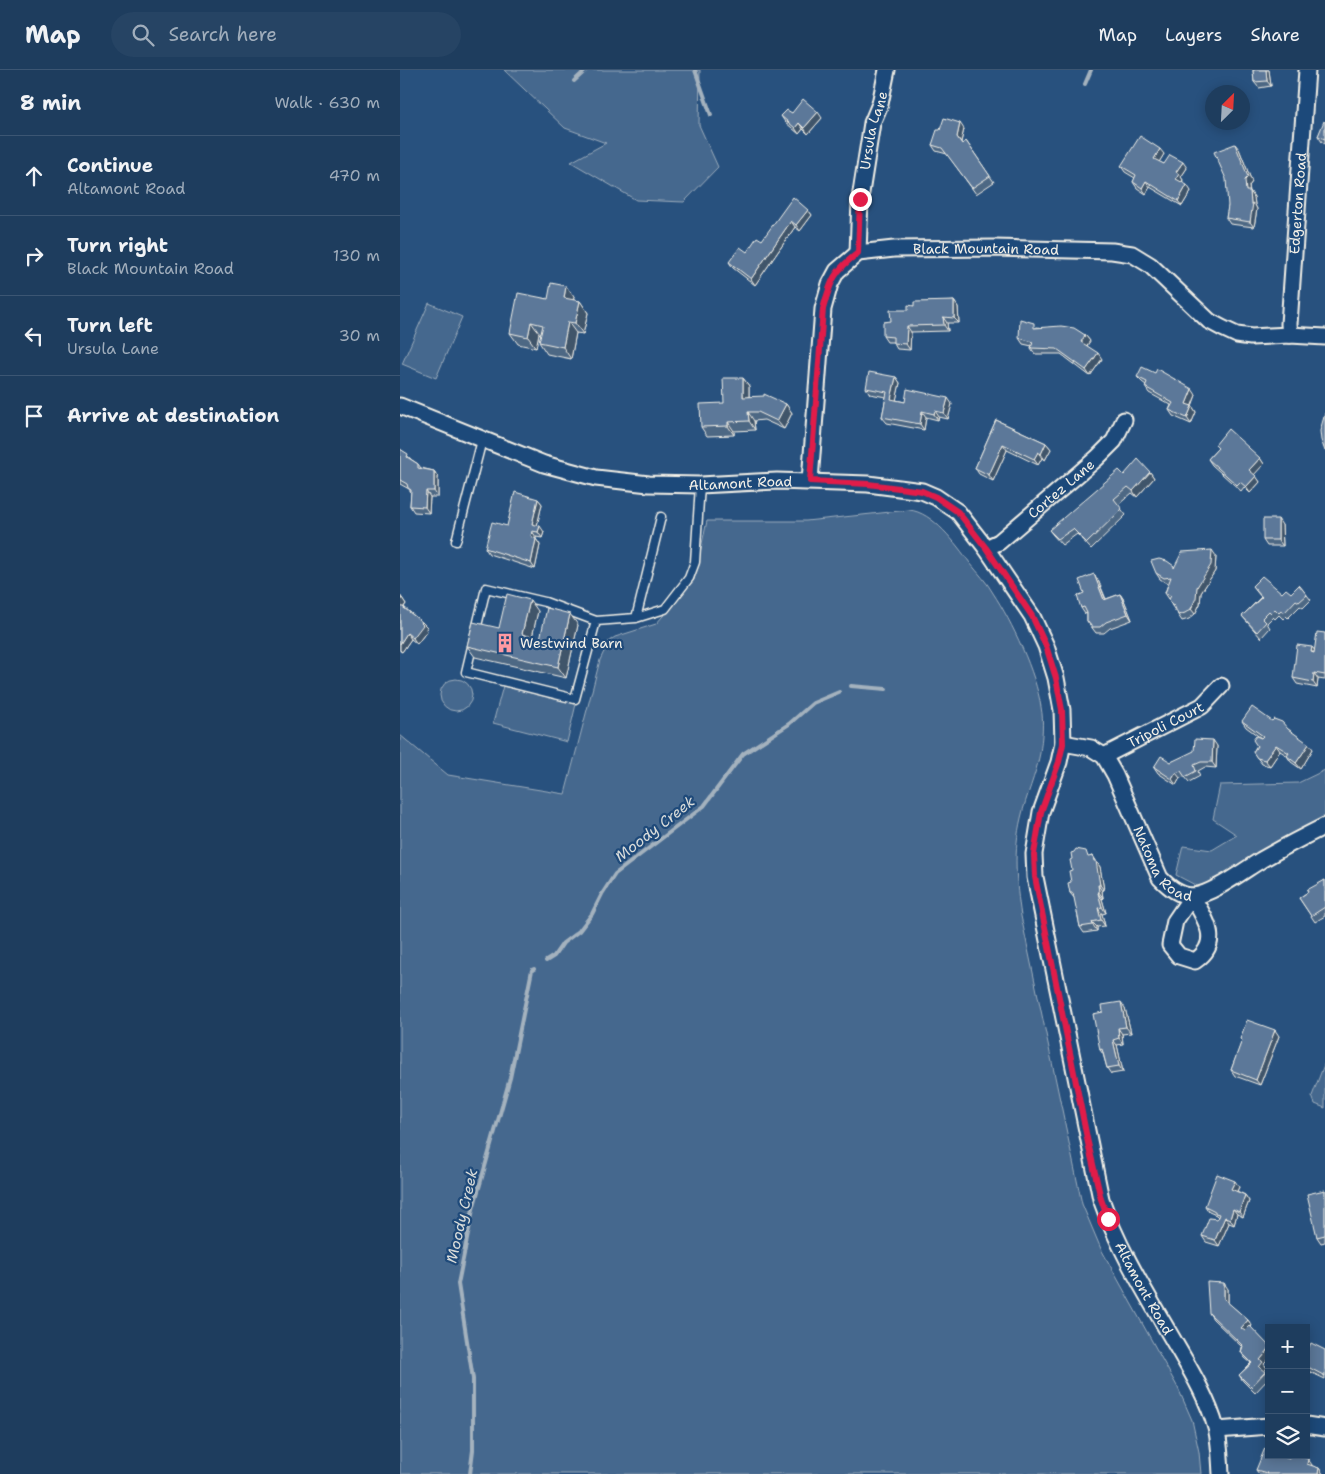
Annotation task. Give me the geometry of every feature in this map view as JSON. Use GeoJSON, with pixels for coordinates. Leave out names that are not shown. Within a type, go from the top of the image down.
{"type":"FeatureCollection","features":[{"type":"Feature","properties":{"kind":"street","name":"Ursula Lane"},"geometry":{"type":"LineString","coordinates":[[858,253],[860,199],[872,123],[880,104],[886,70]]}},
{"type":"Feature","properties":{"kind":"street","name":"Edgerton Road"},"geometry":{"type":"LineString","coordinates":[[1290,335],[1289,324],[1307,70]]}},
{"type":"Feature","properties":{"kind":"street","name":"Black Mountain Road"},"geometry":{"type":"LineString","coordinates":[[858,253],[894,249],[995,248],[1068,249],[1132,254],[1150,264],[1209,320],[1222,328],[1237,334],[1251,336],[1290,335],[1325,337]]}},
{"type":"Feature","properties":{"kind":"street"},"geometry":{"type":"LineString","coordinates":[[810,481],[823,309],[830,284],[837,272],[858,253]]}},
{"type":"Feature","properties":{"kind":"street","name":"Altamont Road"},"geometry":{"type":"LineString","coordinates":[[400,406],[544,464],[596,478],[649,484],[700,485],[810,481],[868,484],[922,491],[936,497],[958,512],[986,548],[1032,616],[1046,646],[1056,678],[1062,710],[1063,744],[1059,762],[1041,812],[1034,854],[1035,877],[1101,1199],[1120,1246],[1192,1372],[1217,1430],[1221,1474]]}},
{"type":"Feature","properties":{"kind":"street","name":"Cortez Lane"},"geometry":{"type":"LineString","coordinates":[[986,548],[998,542],[1097,458],[1114,441],[1124,420]]}},
{"type":"Feature","properties":{"kind":"street","name":"Tripoli Court"},"geometry":{"type":"LineString","coordinates":[[1104,756],[1202,706],[1222,686]]}},
{"type":"Feature","properties":{"kind":"street"},"geometry":{"type":"LineString","coordinates":[[1063,744],[1090,748],[1104,756]]}},
{"type":"Feature","properties":{"kind":"street","name":"Natoma Road"},"geometry":{"type":"LineString","coordinates":[[1104,756],[1115,775],[1160,878],[1171,889],[1181,894],[1192,896],[1208,892],[1269,855],[1325,826]]}},
{"type":"Feature","properties":{"kind":"street"},"geometry":{"type":"LineString","coordinates":[[1217,1430],[1265,1426]]}},
{"type":"Feature","properties":{"kind":"street"},"geometry":{"type":"LineString","coordinates":[[1310,1426],[1325,1428]]}},
{"type":"Feature","properties":{"kind":"lane"},"geometry":{"type":"LineString","coordinates":[[456,541],[482,440]]}},
{"type":"Feature","properties":{"kind":"lane"},"geometry":{"type":"LineString","coordinates":[[596,620],[575,699],[466,672],[486,588],[545,602],[596,620],[636,618],[665,608],[689,578],[695,562],[700,485]]}},
{"type":"Feature","properties":{"kind":"lane"},"geometry":{"type":"LineString","coordinates":[[636,618],[661,518]]}},
{"type":"Feature","properties":{"kind":"shaded area"},"geometry":{"type":"Polygon","coordinates":[[[504,70],[700,70],[699,125],[718,167],[684,202],[636,200],[571,162],[606,143],[565,128],[504,70]]]}},
{"type":"Feature","properties":{"kind":"shaded area"},"geometry":{"type":"Polygon","coordinates":[[[429,303],[462,317],[436,378],[402,364],[429,303]]]}},
{"type":"Feature","properties":{"kind":"shaded area"},"geometry":{"type":"Polygon","coordinates":[[[909,510],[927,516],[943,530],[988,585],[1015,633],[1034,679],[1041,707],[1042,730],[1040,753],[1018,830],[1016,855],[1021,916],[1082,1204],[1101,1249],[1178,1388],[1192,1420],[1199,1452],[1201,1474],[400,1474],[400,735],[448,775],[565,794],[600,660],[609,641],[615,637],[656,624],[694,580],[707,521],[806,521],[909,510]]]}},
{"type":"Feature","properties":{"kind":"shaded area"},"geometry":{"type":"Polygon","coordinates":[[[456,679],[462,680],[467,684],[471,689],[471,701],[467,706],[462,710],[456,711],[450,710],[445,706],[441,701],[440,695],[441,689],[445,684],[450,680],[456,679]]]}},
{"type":"Feature","properties":{"kind":"shaded area"},"geometry":{"type":"Polygon","coordinates":[[[503,686],[576,704],[567,742],[493,723],[503,686]]]}},
{"type":"Feature","properties":{"kind":"shaded area"},"geometry":{"type":"Polygon","coordinates":[[[1325,770],[1325,823],[1199,887],[1176,875],[1183,846],[1212,850],[1237,835],[1213,819],[1220,785],[1298,783],[1325,770]]]}},
{"type":"Feature","properties":{"kind":"shaded area"},"geometry":{"type":"Polygon","coordinates":[[[1325,1062],[1325,1108],[1315,1104],[1312,1096],[1325,1062]]]}},
{"type":"Feature","properties":{"kind":"building"},"geometry":{"type":"Polygon","coordinates":[[[1253,70],[1266,70],[1267,81],[1254,82],[1253,70]]]}},
{"type":"Feature","properties":{"kind":"building"},"geometry":{"type":"Polygon","coordinates":[[[803,99],[818,112],[804,128],[799,123],[795,128],[781,116],[787,110],[792,113],[803,99]]]}},
{"type":"Feature","properties":{"kind":"building"},"geometry":{"type":"Polygon","coordinates":[[[944,118],[960,123],[957,137],[962,144],[966,141],[990,176],[972,188],[942,148],[932,145],[937,130],[940,130],[944,118]]]}},
{"type":"Feature","properties":{"kind":"building"},"geometry":{"type":"Polygon","coordinates":[[[1325,122],[1325,139],[1318,136],[1325,122]]]}},
{"type":"Feature","properties":{"kind":"building"},"geometry":{"type":"Polygon","coordinates":[[[1140,136],[1160,149],[1154,159],[1164,164],[1170,155],[1183,162],[1176,172],[1179,174],[1176,179],[1187,185],[1178,201],[1146,181],[1142,188],[1133,182],[1136,175],[1121,166],[1140,136]]]}},
{"type":"Feature","properties":{"kind":"building"},"geometry":{"type":"Polygon","coordinates":[[[1235,144],[1248,177],[1245,180],[1246,191],[1250,191],[1251,204],[1253,203],[1250,222],[1226,218],[1228,206],[1226,179],[1214,152],[1235,144]]]}},
{"type":"Feature","properties":{"kind":"building"},"geometry":{"type":"Polygon","coordinates":[[[793,197],[808,210],[796,225],[791,221],[751,279],[729,262],[740,247],[747,252],[757,237],[762,240],[793,197]]]}},
{"type":"Feature","properties":{"kind":"building"},"geometry":{"type":"Polygon","coordinates":[[[551,283],[566,286],[564,298],[580,301],[575,323],[568,322],[563,347],[539,342],[543,325],[531,322],[528,337],[510,333],[518,293],[548,299],[551,283]]]}},
{"type":"Feature","properties":{"kind":"building"},"geometry":{"type":"Polygon","coordinates":[[[954,301],[954,318],[943,317],[944,325],[907,326],[906,344],[893,343],[893,337],[883,336],[883,322],[891,321],[890,310],[908,310],[908,305],[914,306],[914,302],[954,301]]]}},
{"type":"Feature","properties":{"kind":"building"},"geometry":{"type":"Polygon","coordinates":[[[1020,319],[1034,323],[1034,328],[1061,326],[1074,328],[1085,335],[1081,342],[1098,353],[1086,370],[1057,349],[1031,348],[1033,342],[1019,338],[1020,319]]]}},
{"type":"Feature","properties":{"kind":"building"},"geometry":{"type":"Polygon","coordinates":[[[1142,367],[1155,373],[1157,369],[1192,389],[1186,404],[1192,406],[1187,418],[1169,410],[1173,403],[1145,387],[1147,382],[1137,377],[1142,367]]]}},
{"type":"Feature","properties":{"kind":"building"},"geometry":{"type":"Polygon","coordinates":[[[869,372],[896,377],[891,399],[905,402],[907,389],[948,398],[944,413],[935,411],[934,414],[922,411],[920,424],[882,417],[887,392],[866,388],[869,372]]]}},
{"type":"Feature","properties":{"kind":"building"},"geometry":{"type":"Polygon","coordinates":[[[723,378],[743,378],[743,397],[764,396],[764,394],[786,404],[777,421],[758,412],[748,412],[749,421],[728,422],[728,426],[701,427],[700,404],[724,403],[723,378]]]}},
{"type":"Feature","properties":{"kind":"building"},"geometry":{"type":"Polygon","coordinates":[[[1325,413],[1325,451],[1320,431],[1325,413]]]}},
{"type":"Feature","properties":{"kind":"building"},"geometry":{"type":"Polygon","coordinates":[[[996,420],[1046,443],[1041,454],[1038,452],[1034,459],[1003,444],[989,475],[975,468],[996,420]]]}},
{"type":"Feature","properties":{"kind":"building"},"geometry":{"type":"Polygon","coordinates":[[[1228,429],[1260,458],[1249,470],[1256,476],[1246,487],[1240,482],[1237,485],[1208,459],[1218,448],[1215,445],[1228,429]]]}},
{"type":"Feature","properties":{"kind":"building"},"geometry":{"type":"Polygon","coordinates":[[[400,449],[408,454],[407,457],[418,464],[418,468],[434,471],[434,491],[426,491],[425,507],[410,506],[411,490],[407,484],[400,480],[400,449]]]}},
{"type":"Feature","properties":{"kind":"building"},"geometry":{"type":"Polygon","coordinates":[[[1138,459],[1150,472],[1133,491],[1128,487],[1114,499],[1122,509],[1087,543],[1073,529],[1058,539],[1049,530],[1119,470],[1124,475],[1138,459]]]}},
{"type":"Feature","properties":{"kind":"building"},"geometry":{"type":"Polygon","coordinates":[[[515,492],[538,499],[532,524],[540,526],[538,532],[532,531],[531,536],[536,539],[531,563],[485,548],[492,522],[507,526],[515,492]]]}},
{"type":"Feature","properties":{"kind":"building"},"geometry":{"type":"Polygon","coordinates":[[[1263,519],[1278,519],[1278,540],[1263,540],[1263,519]]]}},
{"type":"Feature","properties":{"kind":"building"},"geometry":{"type":"Polygon","coordinates":[[[1212,550],[1211,565],[1197,587],[1196,598],[1191,609],[1178,615],[1169,599],[1171,596],[1165,593],[1171,577],[1164,578],[1156,573],[1151,561],[1159,559],[1167,561],[1174,568],[1182,552],[1212,550]]]}},
{"type":"Feature","properties":{"kind":"building"},"geometry":{"type":"Polygon","coordinates":[[[1094,574],[1104,600],[1120,594],[1128,614],[1106,622],[1100,627],[1092,627],[1087,621],[1087,613],[1084,607],[1081,608],[1077,596],[1084,593],[1079,580],[1094,574]]]}},
{"type":"Feature","properties":{"kind":"building"},"geometry":{"type":"Polygon","coordinates":[[[1262,576],[1282,593],[1286,589],[1291,593],[1299,585],[1307,595],[1299,602],[1296,600],[1284,613],[1282,610],[1279,613],[1275,609],[1271,613],[1269,611],[1262,618],[1266,622],[1257,632],[1242,616],[1262,597],[1252,586],[1262,576]]]}},
{"type":"Feature","properties":{"kind":"building"},"geometry":{"type":"Polygon","coordinates":[[[507,594],[530,600],[522,634],[540,639],[547,608],[570,614],[558,667],[467,646],[473,622],[499,628],[507,594]]]}},
{"type":"Feature","properties":{"kind":"building"},"geometry":{"type":"Polygon","coordinates":[[[400,605],[422,622],[423,625],[413,638],[407,633],[400,644],[400,605]]]}},
{"type":"Feature","properties":{"kind":"building"},"geometry":{"type":"Polygon","coordinates":[[[1317,632],[1325,633],[1325,675],[1314,673],[1313,682],[1293,678],[1297,645],[1312,647],[1311,652],[1314,653],[1317,632]]]}},
{"type":"Feature","properties":{"kind":"building"},"geometry":{"type":"Polygon","coordinates":[[[1252,707],[1272,721],[1274,719],[1282,722],[1288,729],[1309,744],[1296,763],[1287,756],[1289,753],[1276,745],[1265,760],[1257,758],[1253,752],[1257,746],[1253,740],[1256,736],[1261,738],[1263,736],[1242,721],[1252,707]]]}},
{"type":"Feature","properties":{"kind":"building"},"geometry":{"type":"Polygon","coordinates":[[[1195,739],[1213,740],[1212,762],[1201,762],[1194,765],[1196,771],[1185,777],[1181,771],[1176,773],[1172,779],[1154,767],[1161,756],[1171,762],[1194,751],[1195,739]]]}},
{"type":"Feature","properties":{"kind":"building"},"geometry":{"type":"Polygon","coordinates":[[[1076,849],[1086,851],[1088,857],[1093,856],[1094,861],[1096,861],[1100,885],[1098,885],[1098,893],[1102,907],[1098,908],[1101,920],[1092,922],[1093,925],[1080,927],[1073,893],[1070,893],[1068,883],[1071,882],[1069,871],[1072,870],[1071,853],[1076,849]]]}},
{"type":"Feature","properties":{"kind":"building"},"geometry":{"type":"Polygon","coordinates":[[[1325,880],[1325,907],[1311,916],[1299,898],[1308,892],[1307,890],[1325,880]]]}},
{"type":"Feature","properties":{"kind":"building"},"geometry":{"type":"Polygon","coordinates":[[[1121,1002],[1126,1027],[1118,1028],[1119,1038],[1113,1040],[1119,1066],[1107,1068],[1102,1049],[1100,1050],[1093,1014],[1103,1012],[1102,1005],[1121,1002]]]}},
{"type":"Feature","properties":{"kind":"building"},"geometry":{"type":"Polygon","coordinates":[[[1247,1020],[1275,1030],[1256,1080],[1231,1070],[1247,1020]]]}},
{"type":"Feature","properties":{"kind":"building"},"geometry":{"type":"Polygon","coordinates":[[[1217,1174],[1235,1181],[1231,1189],[1245,1195],[1239,1212],[1233,1209],[1230,1219],[1225,1217],[1215,1240],[1202,1236],[1209,1218],[1217,1219],[1219,1214],[1205,1206],[1217,1174]]]}},
{"type":"Feature","properties":{"kind":"building"},"geometry":{"type":"Polygon","coordinates":[[[1325,1190],[1325,1235],[1317,1237],[1307,1194],[1325,1190]]]}},
{"type":"Feature","properties":{"kind":"building"},"geometry":{"type":"Polygon","coordinates":[[[1207,1282],[1224,1283],[1224,1299],[1248,1320],[1241,1328],[1245,1331],[1250,1326],[1265,1342],[1265,1354],[1260,1360],[1263,1362],[1259,1367],[1265,1372],[1251,1387],[1239,1375],[1252,1363],[1241,1352],[1243,1346],[1209,1313],[1207,1282]]]}},
{"type":"Feature","properties":{"kind":"building"},"geometry":{"type":"Polygon","coordinates":[[[1311,1343],[1325,1350],[1325,1376],[1310,1368],[1311,1343]]]}},
{"type":"Feature","properties":{"kind":"building"},"geometry":{"type":"Polygon","coordinates":[[[1265,1448],[1265,1459],[1308,1459],[1307,1464],[1319,1468],[1318,1474],[1266,1474],[1256,1470],[1265,1448]]]}},
{"type":"Feature","properties":{"kind":"waterway"},"geometry":{"type":"LineString","coordinates":[[574,81],[586,70]]}},
{"type":"Feature","properties":{"kind":"waterway"},"geometry":{"type":"LineString","coordinates":[[695,70],[711,115]]}},
{"type":"Feature","properties":{"kind":"waterway"},"geometry":{"type":"LineString","coordinates":[[1085,84],[1091,70]]}},
{"type":"Feature","properties":{"kind":"waterway","name":"Moody Creek"},"geometry":{"type":"LineString","coordinates":[[851,686],[886,689]]}},
{"type":"Feature","properties":{"kind":"waterway","name":"Moody Creek"},"geometry":{"type":"LineString","coordinates":[[546,961],[554,956],[563,943],[579,931],[592,914],[615,874],[704,806],[743,754],[789,724],[813,703],[839,692]]}},
{"type":"Feature","properties":{"kind":"waterway","name":"Moody Creek"},"geometry":{"type":"LineString","coordinates":[[470,1474],[473,1450],[473,1379],[458,1284],[473,1209],[510,1078],[532,970],[534,969]]}},
{"type":"Feature","properties":{"kind":"place","name":"Westwind Barn"},"geometry":{"type":"Point","coordinates":[505,643]}},
{"type":"Feature","properties":{"kind":"route"},"geometry":{"type":"LineString","coordinates":[[860,199],[858,253],[837,272],[830,284],[823,309],[810,481],[868,484],[922,491],[936,497],[958,512],[986,548],[1032,616],[1046,646],[1056,678],[1062,710],[1063,744],[1059,762],[1041,812],[1034,854],[1035,877],[1088,1143],[1101,1199],[1108,1219]]}}]}
